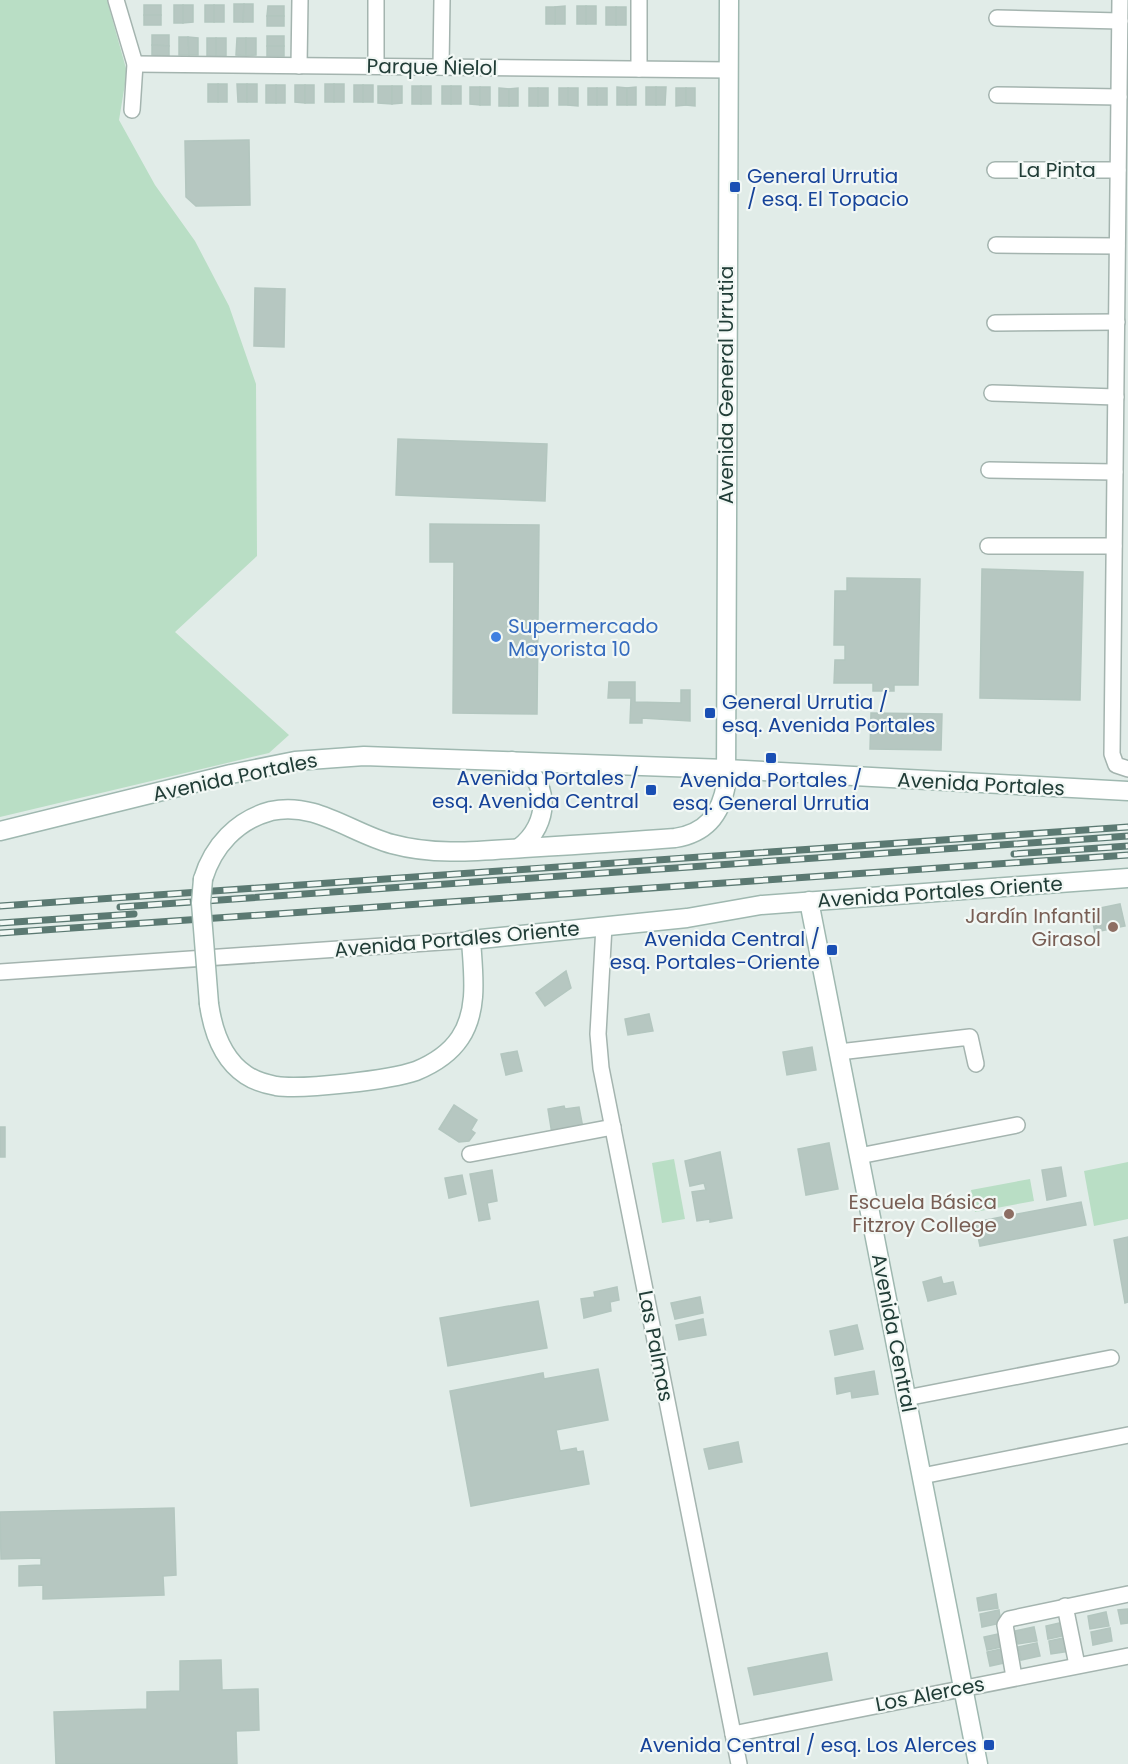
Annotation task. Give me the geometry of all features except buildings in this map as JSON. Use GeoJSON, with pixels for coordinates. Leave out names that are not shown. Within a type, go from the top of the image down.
{"type":"FeatureCollection","features":[{"type":"Feature","properties":{"kind":"street"},"geometry":{"type":"LineString","coordinates":[[116,0],[135,64],[132,110]]}},
{"type":"Feature","properties":{"kind":"street"},"geometry":{"type":"LineString","coordinates":[[299,66],[300,0]]}},
{"type":"Feature","properties":{"kind":"street"},"geometry":{"type":"LineString","coordinates":[[376,0],[376,66]]}},
{"type":"Feature","properties":{"kind":"street"},"geometry":{"type":"LineString","coordinates":[[441,67],[442,0]]}},
{"type":"Feature","properties":{"kind":"street"},"geometry":{"type":"LineString","coordinates":[[639,0],[639,69]]}},
{"type":"Feature","properties":{"kind":"street","name":"Avenida General Urrutia"},"geometry":{"type":"LineString","coordinates":[[726,769],[729,0]]}},
{"type":"Feature","properties":{"kind":"street"},"geometry":{"type":"LineString","coordinates":[[1120,0],[1123,28],[1118,170],[1121,254],[1120,403],[1119,481],[1114,546],[1121,568],[1121,659],[1112,754],[1122,767]]}},
{"type":"Feature","properties":{"kind":"street"},"geometry":{"type":"LineString","coordinates":[[997,18],[1123,28]]}},
{"type":"Feature","properties":{"kind":"street","name":"Parque Ńielol"},"geometry":{"type":"LineString","coordinates":[[135,64],[729,70]]}},
{"type":"Feature","properties":{"kind":"street"},"geometry":{"type":"LineString","coordinates":[[997,95],[1122,102]]}},
{"type":"Feature","properties":{"kind":"street","name":"La Pinta"},"geometry":{"type":"LineString","coordinates":[[995,170],[1118,170]]}},
{"type":"Feature","properties":{"kind":"street"},"geometry":{"type":"LineString","coordinates":[[996,245],[1121,254]]}},
{"type":"Feature","properties":{"kind":"street"},"geometry":{"type":"LineString","coordinates":[[995,323],[1120,329]]}},
{"type":"Feature","properties":{"kind":"street"},"geometry":{"type":"LineString","coordinates":[[992,393],[1120,403]]}},
{"type":"Feature","properties":{"kind":"street"},"geometry":{"type":"LineString","coordinates":[[989,470],[1119,481]]}},
{"type":"Feature","properties":{"kind":"street"},"geometry":{"type":"LineString","coordinates":[[988,546],[1114,546]]}},
{"type":"Feature","properties":{"kind":"street","name":"Avenida Portales"},"geometry":{"type":"LineString","coordinates":[[0,831],[202,780],[295,761],[364,756],[726,769],[1128,791]]}},
{"type":"Feature","properties":{"kind":"street"},"geometry":{"type":"LineString","coordinates":[[511,760],[533,775],[543,797],[539,825],[534,834],[519,848]]}},
{"type":"Feature","properties":{"kind":"street","name":"Avenida Portales"},"geometry":{"type":"LineString","coordinates":[[471,940],[474,989],[466,1027],[460,1038],[444,1055],[427,1066],[404,1074],[307,1086],[277,1086],[257,1081],[238,1069],[224,1052],[215,1033],[209,1004],[201,903],[202,879],[213,854],[234,830],[258,816],[284,809],[311,811],[365,836],[417,849],[454,852],[675,838],[695,833],[711,821],[721,807],[726,769]]}},
{"type":"Feature","properties":{"kind":"street","name":"Avenida Portales Oriente"},"geometry":{"type":"LineString","coordinates":[[0,972],[471,940],[809,901],[1128,878]]}},
{"type":"Feature","properties":{"kind":"street","name":"Avenida Central"},"geometry":{"type":"LineString","coordinates":[[809,901],[978,1764]]}},
{"type":"Feature","properties":{"kind":"street","name":"Las Palmas"},"geometry":{"type":"LineString","coordinates":[[604,926],[598,1034],[613,1127],[739,1764]]}},
{"type":"Feature","properties":{"kind":"street"},"geometry":{"type":"LineString","coordinates":[[839,1052],[970,1036],[976,1064]]}},
{"type":"Feature","properties":{"kind":"street"},"geometry":{"type":"LineString","coordinates":[[859,1156],[1017,1125]]}},
{"type":"Feature","properties":{"kind":"street"},"geometry":{"type":"LineString","coordinates":[[471,1154],[613,1127]]}},
{"type":"Feature","properties":{"kind":"street"},"geometry":{"type":"LineString","coordinates":[[906,1398],[1111,1358]]}},
{"type":"Feature","properties":{"kind":"street"},"geometry":{"type":"LineString","coordinates":[[922,1476],[1128,1435]]}},
{"type":"Feature","properties":{"kind":"street"},"geometry":{"type":"LineString","coordinates":[[1014,1677],[1005,1625],[1007,1620],[1128,1594]]}},
{"type":"Feature","properties":{"kind":"street"},"geometry":{"type":"LineString","coordinates":[[1065,1606],[1077,1665]]}},
{"type":"Feature","properties":{"kind":"street","name":"Los Alerces"},"geometry":{"type":"LineString","coordinates":[[733,1734],[1128,1656]]}},
{"type":"Feature","properties":{"kind":"green space"},"geometry":{"type":"Polygon","coordinates":[[[0,0],[107,0],[127,72],[119,120],[155,185],[195,241],[229,306],[256,384],[257,556],[175,632],[289,735],[269,753],[0,817],[0,0]]]}},
{"type":"Feature","properties":{"kind":"green space"},"geometry":{"type":"Polygon","coordinates":[[[674,1159],[685,1219],[662,1223],[652,1163],[674,1159]]]}},
{"type":"Feature","properties":{"kind":"green space"},"geometry":{"type":"Polygon","coordinates":[[[1128,1162],[1128,1219],[1094,1226],[1084,1171],[1128,1162]]]}},
{"type":"Feature","properties":{"kind":"green space"},"geometry":{"type":"Polygon","coordinates":[[[1030,1179],[1034,1201],[975,1212],[971,1190],[1030,1179]]]}},
{"type":"Feature","properties":{"kind":"railway"},"geometry":{"type":"LineString","coordinates":[[0,906],[1128,827]]}},
{"type":"Feature","properties":{"kind":"railway"},"geometry":{"type":"LineString","coordinates":[[120,907],[1128,836]]}},
{"type":"Feature","properties":{"kind":"railway"},"geometry":{"type":"LineString","coordinates":[[1014,854],[1128,846]]}},
{"type":"Feature","properties":{"kind":"railway"},"geometry":{"type":"LineString","coordinates":[[0,933],[1128,855]]}},
{"type":"Feature","properties":{"kind":"railway"},"geometry":{"type":"LineString","coordinates":[[0,923],[134,914]]}},
{"type":"Feature","properties":{"kind":"place","name":"General Urrutia / esq. El Topacio"},"geometry":{"type":"Point","coordinates":[735,187]}},
{"type":"Feature","properties":{"kind":"place","name":"Supermercado Mayorista 10"},"geometry":{"type":"Point","coordinates":[496,637]}},
{"type":"Feature","properties":{"kind":"place","name":"General Urrutia / esq. Avenida Portales"},"geometry":{"type":"Point","coordinates":[710,713]}},
{"type":"Feature","properties":{"kind":"place","name":"Avenida Portales / esq. General Urrutia"},"geometry":{"type":"Point","coordinates":[771,758]}},
{"type":"Feature","properties":{"kind":"place","name":"Avenida Portales / esq. Avenida Central"},"geometry":{"type":"Point","coordinates":[651,790]}},
{"type":"Feature","properties":{"kind":"place","name":"Jardín Infantil Girasol"},"geometry":{"type":"Point","coordinates":[1113,927]}},
{"type":"Feature","properties":{"kind":"place","name":"Avenida Central / esq. Portales-Oriente"},"geometry":{"type":"Point","coordinates":[832,950]}},
{"type":"Feature","properties":{"kind":"place","name":"Escuela Básica Fitzroy College"},"geometry":{"type":"Point","coordinates":[1009,1214]}},
{"type":"Feature","properties":{"kind":"place","name":"Avenida Central / esq. Los Alerces"},"geometry":{"type":"Point","coordinates":[989,1745]}}]}
